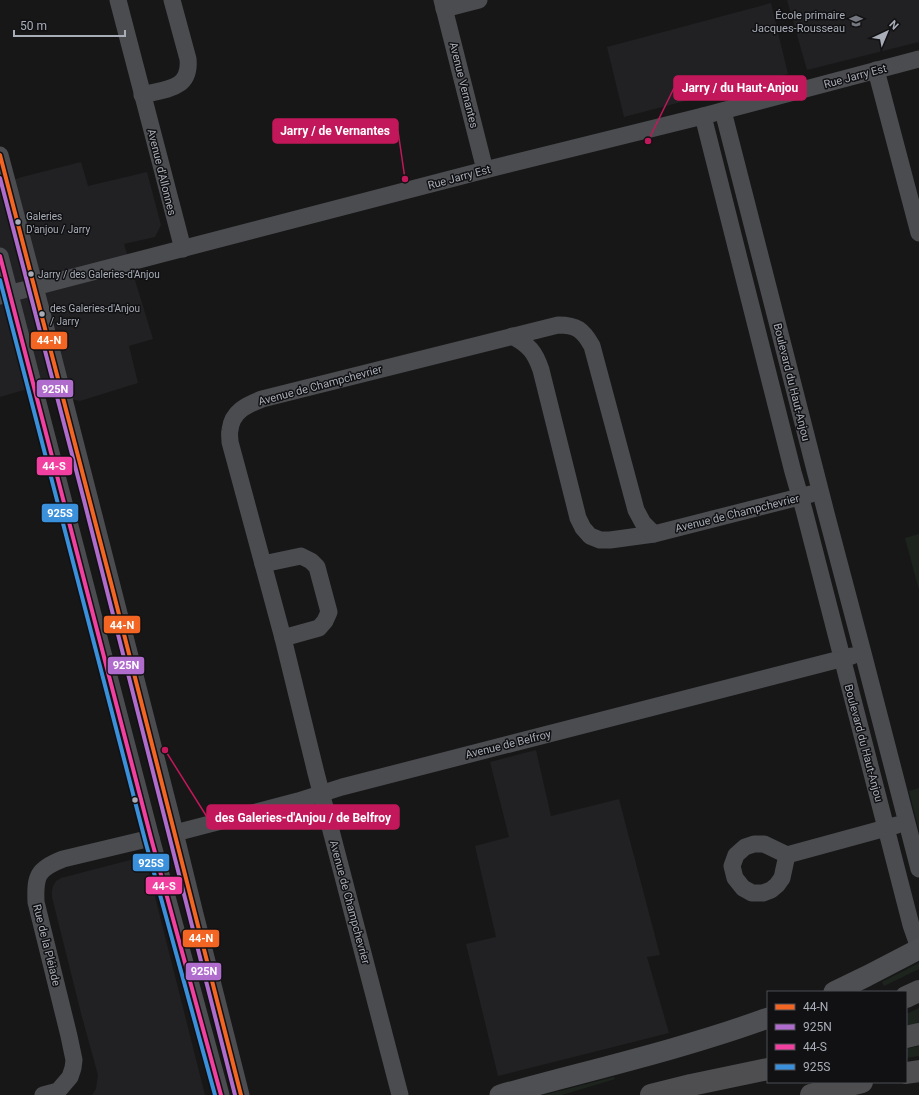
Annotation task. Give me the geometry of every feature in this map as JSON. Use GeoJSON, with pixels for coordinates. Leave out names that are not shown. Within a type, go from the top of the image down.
{"type":"FeatureCollection","features":[{"type":"Feature","properties":{"kind":"highway"},"geometry":{"type":"LineString","coordinates":[[907,997],[919,991]]}},
{"type":"Feature","properties":{"kind":"highway"},"geometry":{"type":"LineString","coordinates":[[907,1037],[919,1034]]}},
{"type":"Feature","properties":{"kind":"highway"},"geometry":{"type":"LineString","coordinates":[[690,1085],[767,1054]]}},
{"type":"Feature","properties":{"kind":"highway"},"geometry":{"type":"LineString","coordinates":[[651,1095],[690,1085],[767,1069]]}},
{"type":"Feature","properties":{"kind":"highway"},"geometry":{"type":"LineString","coordinates":[[907,1073],[919,1070]]}},
{"type":"Feature","properties":{"kind":"highway"},"geometry":{"type":"LineString","coordinates":[[811,1095],[858,1083]]}},
{"type":"Feature","properties":{"kind":"main road"},"geometry":{"type":"LineString","coordinates":[[836,991],[919,949]]}},
{"type":"Feature","properties":{"kind":"main road"},"geometry":{"type":"LineString","coordinates":[[500,1095],[688,1045],[767,1018]]}},
{"type":"Feature","properties":{"kind":"street","name":"Avenue d'Allonnes"},"geometry":{"type":"LineString","coordinates":[[118,0],[182,249]]}},
{"type":"Feature","properties":{"kind":"street"},"geometry":{"type":"LineString","coordinates":[[142,95],[176,86],[183,82],[187,75],[189,68],[188,59],[172,0]]}},
{"type":"Feature","properties":{"kind":"street"},"geometry":{"type":"LineString","coordinates":[[443,5],[479,0]]}},
{"type":"Feature","properties":{"kind":"street","name":"Avenue Vernantes"},"geometry":{"type":"LineString","coordinates":[[443,5],[485,170]]}},
{"type":"Feature","properties":{"kind":"street","name":"Rue Jarry Est"},"geometry":{"type":"LineString","coordinates":[[5,295],[485,170],[723,111],[919,59]]}},
{"type":"Feature","properties":{"kind":"street"},"geometry":{"type":"LineString","coordinates":[[876,70],[919,233]]}},
{"type":"Feature","properties":{"kind":"street","name":"Boulevard du Haut-Anjou"},"geometry":{"type":"LineString","coordinates":[[723,111],[820,491],[864,653],[906,823],[919,869]]}},
{"type":"Feature","properties":{"kind":"street","name":"Boulevard du Haut-Anjou"},"geometry":{"type":"LineString","coordinates":[[702,116],[911,926],[919,949]]}},
{"type":"Feature","properties":{"kind":"street"},"geometry":{"type":"LineString","coordinates":[[0,155],[241,1095]]}},
{"type":"Feature","properties":{"kind":"street"},"geometry":{"type":"LineString","coordinates":[[0,256],[5,295],[221,1095]]}},
{"type":"Feature","properties":{"kind":"street","name":"Avenue de Champchevrier"},"geometry":{"type":"LineString","coordinates":[[400,1095],[283,638],[230,442],[230,429],[235,415],[247,405],[262,399],[558,324],[568,325],[578,328],[587,336],[592,346],[636,510],[643,523],[654,534]]}},
{"type":"Feature","properties":{"kind":"street","name":"Avenue de Champchevrier"},"geometry":{"type":"LineString","coordinates":[[512,336],[523,342],[537,358],[578,518],[583,528],[590,536],[600,540],[610,540],[654,534],[820,491]]}},
{"type":"Feature","properties":{"kind":"street"},"geometry":{"type":"LineString","coordinates":[[263,564],[301,556],[311,561],[317,567],[329,612],[325,621],[318,628],[283,638]]}},
{"type":"Feature","properties":{"kind":"street"},"geometry":{"type":"LineString","coordinates":[[842,658],[864,653]]}},
{"type":"Feature","properties":{"kind":"street","name":"Avenue de Belfroy"},"geometry":{"type":"LineString","coordinates":[[175,833],[298,801],[342,787],[842,658]]}},
{"type":"Feature","properties":{"kind":"street"},"geometry":{"type":"LineString","coordinates":[[787,855],[906,823]]}},
{"type":"Feature","properties":{"kind":"street","name":"Rue de la Pléiade"},"geometry":{"type":"LineString","coordinates":[[43,1095],[58,1090],[64,1084],[70,1076],[74,1060],[70,1036],[36,902],[35,886],[37,878],[46,867],[63,859],[151,838]]}},
{"type":"Feature","properties":{"kind":"shaded area","name":"École primaire Jacques-Rousseau"},"geometry":{"type":"Polygon","coordinates":[[[787,0],[919,0],[919,42],[807,70],[787,0]]]}},
{"type":"Feature","properties":{"kind":"shaded area"},"geometry":{"type":"Polygon","coordinates":[[[771,3],[788,74],[624,117],[607,47],[771,3]]]}},
{"type":"Feature","properties":{"kind":"shaded area"},"geometry":{"type":"Polygon","coordinates":[[[81,162],[88,186],[147,172],[161,225],[155,237],[124,244],[153,339],[129,346],[138,383],[80,401],[24,390],[0,397],[0,184],[81,162]]]}},
{"type":"Feature","properties":{"kind":"shaded area"},"geometry":{"type":"Polygon","coordinates":[[[919,534],[919,590],[905,538],[919,534]]]}},
{"type":"Feature","properties":{"kind":"shaded area"},"geometry":{"type":"Polygon","coordinates":[[[536,750],[551,816],[619,799],[660,955],[647,957],[669,1033],[498,1076],[466,944],[496,937],[475,846],[509,837],[490,762],[536,750]]]}},
{"type":"Feature","properties":{"kind":"shaded area"},"geometry":{"type":"Polygon","coordinates":[[[919,788],[919,830],[909,791],[919,788]]]}},
{"type":"Feature","properties":{"kind":"shaded area"},"geometry":{"type":"Polygon","coordinates":[[[134,859],[142,861],[148,869],[205,1095],[92,1095],[96,1089],[98,1075],[52,897],[52,891],[56,881],[61,878],[134,859]]]}},
{"type":"Feature","properties":{"kind":"shaded area"},"geometry":{"type":"Polygon","coordinates":[[[919,963],[919,969],[884,986],[882,982],[919,963]]]}},
{"type":"Feature","properties":{"kind":"shaded area"},"geometry":{"type":"Polygon","coordinates":[[[919,1008],[919,1023],[907,1027],[907,1014],[919,1008]]]}},
{"type":"Feature","properties":{"kind":"shaded area"},"geometry":{"type":"Polygon","coordinates":[[[919,1046],[919,1056],[907,1058],[907,1049],[919,1046]]]}},
{"type":"Feature","properties":{"kind":"shaded area"},"geometry":{"type":"Polygon","coordinates":[[[614,1077],[615,1079],[562,1095],[544,1095],[614,1077]]]}},
{"type":"Feature","properties":{"kind":"transit line","name":"44-N"},"geometry":{"type":"LineString","coordinates":[[0,155],[92,507],[241,1095]]}},
{"type":"Feature","properties":{"kind":"transit line","name":"925N"},"geometry":{"type":"LineString","coordinates":[[0,178],[235,1095]]}},
{"type":"Feature","properties":{"kind":"transit line","name":"44-S"},"geometry":{"type":"LineString","coordinates":[[0,256],[151,838],[221,1095]]}},
{"type":"Feature","properties":{"kind":"transit line","name":"925S"},"geometry":{"type":"LineString","coordinates":[[0,280],[145,840],[215,1095]]}},
{"type":"Feature","properties":{"kind":"place","name":"École primaire Jacques-Rousseau"},"geometry":{"type":"Point","coordinates":[856,21]}},
{"type":"Feature","properties":{"kind":"place","name":"Jarry / du Haut-Anjou"},"geometry":{"type":"Point","coordinates":[648,141]}},
{"type":"Feature","properties":{"kind":"place","name":"Jarry / de Vernantes"},"geometry":{"type":"Point","coordinates":[405,179]}},
{"type":"Feature","properties":{"kind":"place","name":"Galeries D'anjou / Jarry"},"geometry":{"type":"Point","coordinates":[18,222]}},
{"type":"Feature","properties":{"kind":"place","name":"Jarry / des Galeries-d'Anjou"},"geometry":{"type":"Point","coordinates":[31,274]}},
{"type":"Feature","properties":{"kind":"place","name":"des Galeries-d'Anjou / Jarry"},"geometry":{"type":"Point","coordinates":[42,314]}},
{"type":"Feature","properties":{"kind":"place","name":"des Galeries-d'Anjou / de Belfroy"},"geometry":{"type":"Point","coordinates":[165,750]}}]}
